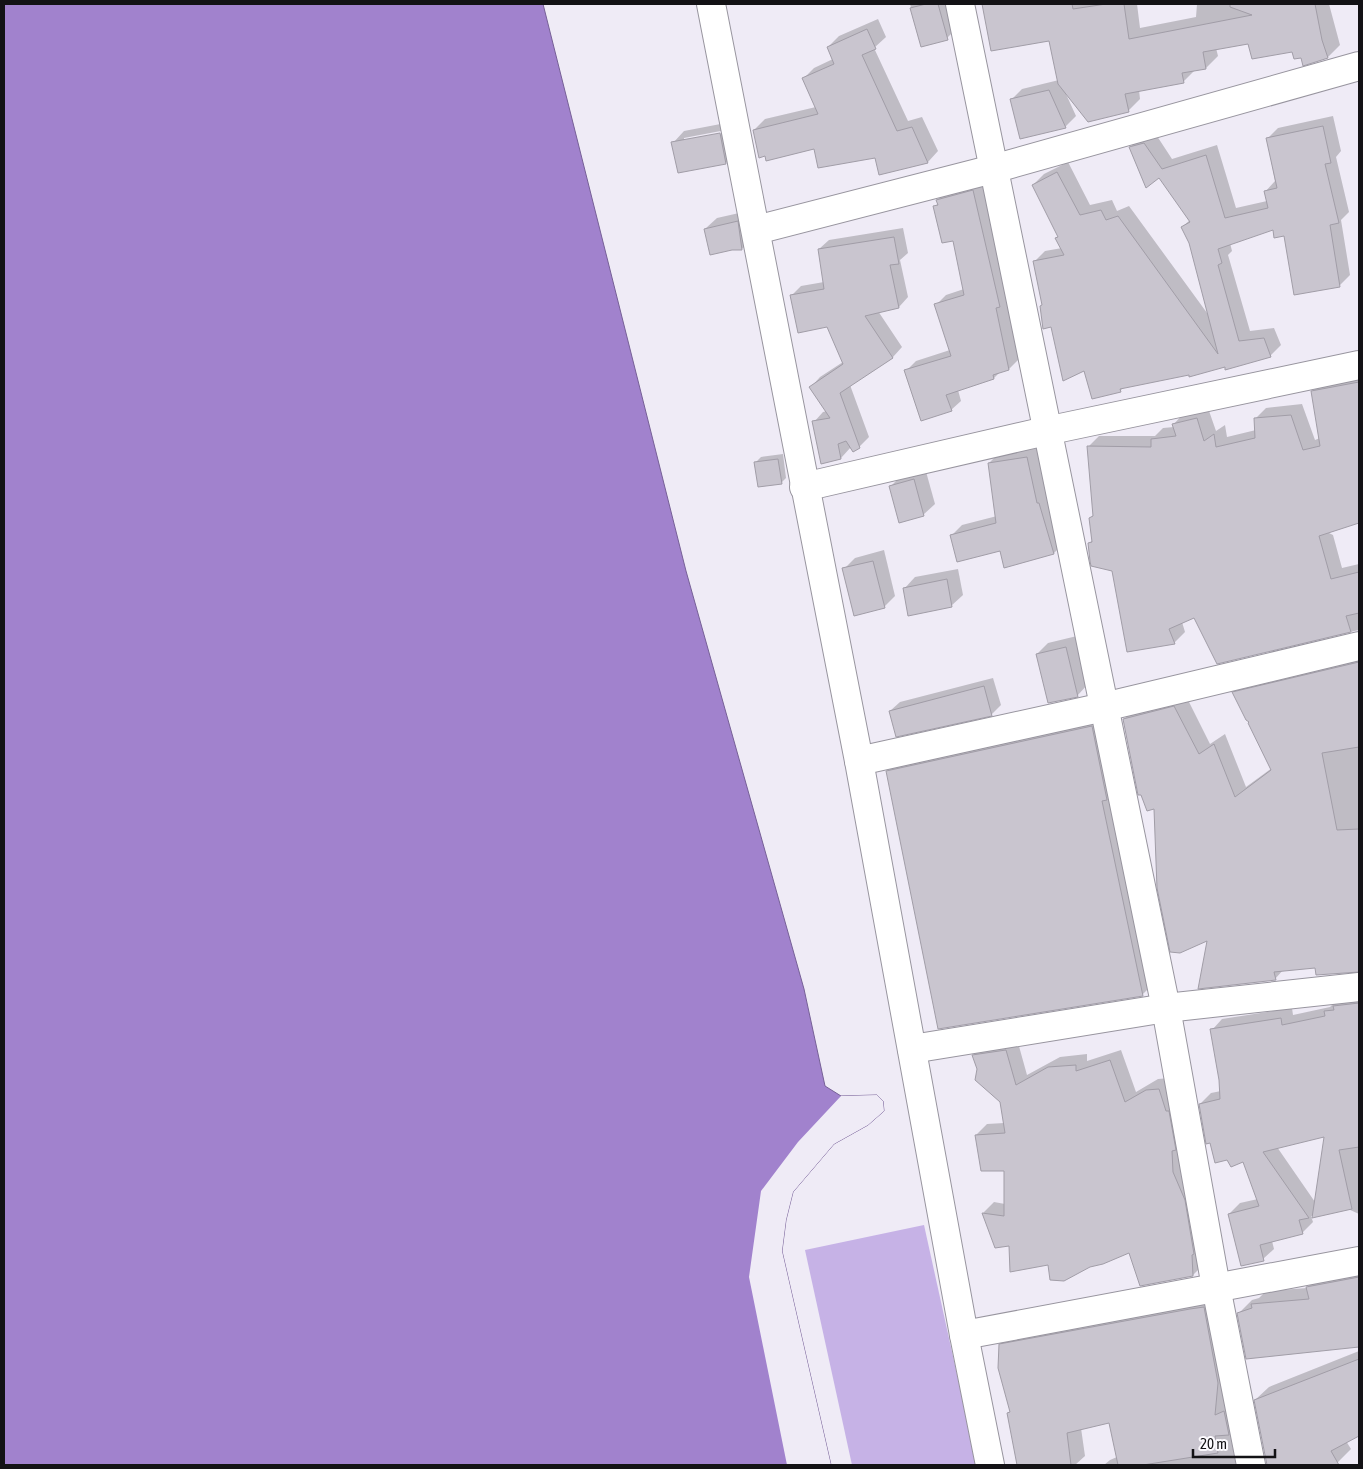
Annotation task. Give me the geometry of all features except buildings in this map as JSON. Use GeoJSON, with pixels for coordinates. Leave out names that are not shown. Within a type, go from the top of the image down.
{"type":"FeatureCollection","features":[{"type":"Feature","properties":{"kind":"street"},"geometry":{"type":"LineString","coordinates":[[711,4],[859,761],[964,1335],[990,1465]]}},
{"type":"Feature","properties":{"kind":"street"},"geometry":{"type":"LineString","coordinates":[[960,4],[1046,431],[1166,1008],[1216,1287],[1252,1465]]}},
{"type":"Feature","properties":{"kind":"street"},"geometry":{"type":"LineString","coordinates":[[756,230],[993,169],[1359,66]]}},
{"type":"Feature","properties":{"kind":"street"},"geometry":{"type":"LineString","coordinates":[[804,487],[1046,431],[1359,365]]}},
{"type":"Feature","properties":{"kind":"street"},"geometry":{"type":"LineString","coordinates":[[859,761],[1104,707],[1359,646]]}},
{"type":"Feature","properties":{"kind":"street"},"geometry":{"type":"LineString","coordinates":[[912,1049],[1166,1008],[1359,987]]}},
{"type":"Feature","properties":{"kind":"street"},"geometry":{"type":"LineString","coordinates":[[964,1335],[1359,1262]]}},
{"type":"Feature","properties":{"kind":"shaded area"},"geometry":{"type":"Polygon","coordinates":[[[4,4],[543,4],[686,571],[804,989],[825,1086],[841,1096],[877,1095],[883,1101],[884,1111],[868,1125],[834,1144],[793,1192],[786,1220],[782,1251],[831,1465],[4,1465],[4,4]]]}},
{"type":"Feature","properties":{"kind":"shaded area"},"geometry":{"type":"Polygon","coordinates":[[[924,1225],[977,1465],[852,1465],[805,1250],[924,1225]]]}},
{"type":"Feature","properties":{"kind":"pier"},"geometry":{"type":"Polygon","coordinates":[[[877,1095],[883,1101],[884,1111],[868,1125],[834,1144],[793,1192],[786,1220],[782,1251],[831,1465],[787,1465],[749,1277],[761,1191],[798,1142],[841,1096],[877,1095]]]}}]}
